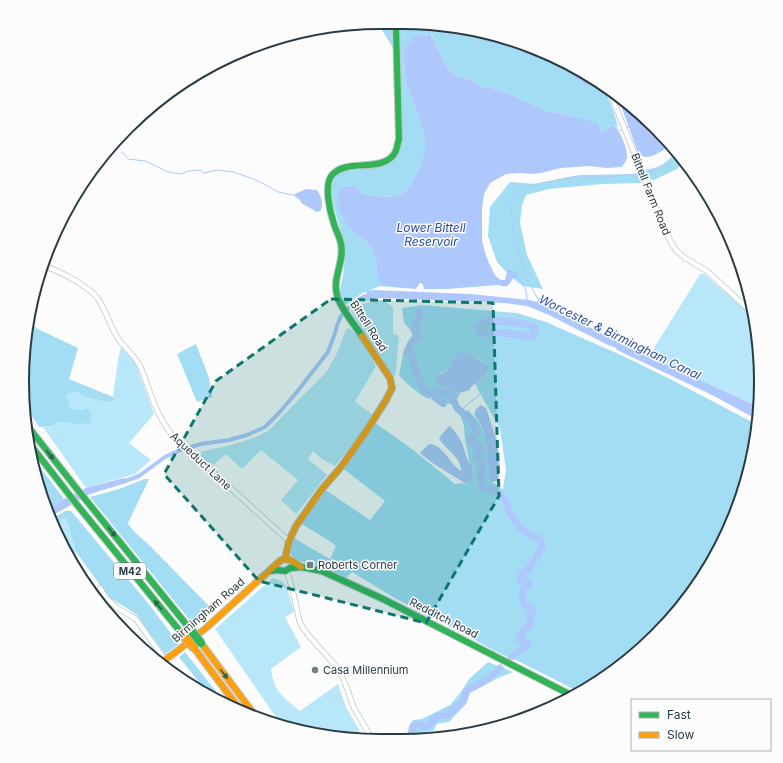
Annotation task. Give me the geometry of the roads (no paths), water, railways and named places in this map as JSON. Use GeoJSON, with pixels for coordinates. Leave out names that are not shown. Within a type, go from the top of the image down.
{"type":"FeatureCollection","features":[{"type":"Feature","properties":{"kind":"main road","name":"Bittell Road"},"geometry":{"type":"LineString","coordinates":[[285,565],[289,540],[296,526],[367,430],[392,388],[390,378],[348,316],[337,295],[336,288],[342,257],[342,247],[334,224],[328,193],[328,182],[332,174],[339,169],[378,164],[385,161],[392,156],[397,147],[399,139],[396,29]]}},
{"type":"Feature","properties":{"kind":"main road","name":"M42"},"geometry":{"type":"LineString","coordinates":[[33,433],[201,643],[251,708]]}},
{"type":"Feature","properties":{"kind":"main road","name":"M42"},"geometry":{"type":"LineString","coordinates":[[36,452],[78,506],[194,648],[234,701]]}},
{"type":"Feature","properties":{"kind":"main road","name":"Redditch Road"},"geometry":{"type":"LineString","coordinates":[[285,565],[322,571],[376,596],[567,693]]}},
{"type":"Feature","properties":{"kind":"main road","name":"Birmingham Road"},"geometry":{"type":"LineString","coordinates":[[165,659],[191,640],[268,572],[285,565]]}},
{"type":"Feature","properties":{"kind":"street","name":"Bittell Farm Road"},"geometry":{"type":"LineString","coordinates":[[613,100],[665,230],[673,246],[685,258],[707,270],[746,307]]}},
{"type":"Feature","properties":{"kind":"street","name":"Aqueduct Lane"},"geometry":{"type":"LineString","coordinates":[[48,267],[88,288],[98,298],[120,341],[135,357],[156,409],[163,423],[172,435],[289,540]]}},
{"type":"Feature","properties":{"kind":"street"},"geometry":{"type":"LineString","coordinates":[[285,565],[301,625],[340,673],[354,708],[369,733]]}},
{"type":"Feature","properties":{"kind":"street"},"geometry":{"type":"LineString","coordinates":[[101,592],[117,608],[136,619],[157,654]]}},
{"type":"Feature","properties":{"kind":"water","name":"Lower Bittell Reservoir"},"geometry":{"type":"Polygon","coordinates":[[[427,30],[433,38],[447,67],[456,76],[470,79],[480,86],[497,89],[547,111],[582,118],[598,125],[599,130],[603,132],[608,127],[613,125],[621,135],[625,145],[627,158],[622,167],[606,168],[590,166],[561,168],[533,174],[506,174],[490,183],[484,194],[482,209],[482,240],[489,263],[498,278],[505,280],[507,271],[510,269],[515,271],[519,279],[514,277],[506,286],[498,285],[424,289],[421,283],[416,289],[380,286],[376,270],[377,263],[372,249],[367,242],[356,235],[347,225],[340,211],[338,195],[342,188],[353,186],[364,194],[386,197],[397,196],[405,192],[421,165],[426,146],[424,135],[406,84],[403,49],[416,35],[429,35],[427,30]]]}},
{"type":"Feature","properties":{"kind":"water"},"geometry":{"type":"Polygon","coordinates":[[[480,39],[493,41],[502,44],[483,41],[480,39]]]}},
{"type":"Feature","properties":{"kind":"water"},"geometry":{"type":"Polygon","coordinates":[[[574,74],[590,83],[589,85],[585,85],[581,79],[576,79],[574,74]]]}},
{"type":"Feature","properties":{"kind":"water"},"geometry":{"type":"Polygon","coordinates":[[[621,106],[634,116],[666,148],[659,153],[646,157],[638,153],[621,106]]]}},
{"type":"Feature","properties":{"kind":"water"},"geometry":{"type":"Polygon","coordinates":[[[306,189],[317,190],[322,200],[321,210],[317,212],[301,203],[300,200],[293,195],[306,189]]]}},
{"type":"Feature","properties":{"kind":"water"},"geometry":{"type":"Polygon","coordinates":[[[374,290],[470,294],[537,302],[539,297],[544,304],[551,309],[620,343],[753,404],[752,417],[714,396],[617,350],[616,348],[549,315],[527,306],[505,303],[381,298],[364,301],[367,291],[374,290]]]}},
{"type":"Feature","properties":{"kind":"water"},"geometry":{"type":"Polygon","coordinates":[[[490,317],[525,320],[538,326],[539,331],[536,337],[530,340],[499,336],[481,337],[476,334],[474,327],[475,324],[481,319],[490,317]],[[494,325],[483,329],[509,329],[525,333],[531,331],[530,329],[521,327],[494,325]]]}},
{"type":"Feature","properties":{"kind":"water"},"geometry":{"type":"Polygon","coordinates":[[[459,352],[469,353],[488,367],[488,371],[483,378],[469,390],[460,393],[440,385],[435,378],[437,375],[449,369],[454,358],[459,352]]]}},
{"type":"Feature","properties":{"kind":"water"},"geometry":{"type":"Polygon","coordinates":[[[432,397],[443,397],[447,404],[445,407],[442,407],[431,399],[432,397]]]}},
{"type":"Feature","properties":{"kind":"water"},"geometry":{"type":"Polygon","coordinates":[[[481,405],[486,408],[495,435],[499,454],[500,463],[497,481],[492,482],[489,480],[485,438],[481,425],[474,414],[476,409],[481,405]]]}},
{"type":"Feature","properties":{"kind":"water"},"geometry":{"type":"Polygon","coordinates":[[[450,426],[460,439],[468,460],[472,466],[473,477],[466,484],[431,462],[420,453],[429,444],[434,445],[438,447],[461,471],[459,461],[439,438],[450,426]]]}},
{"type":"Feature","properties":{"kind":"water"},"geometry":{"type":"Polygon","coordinates":[[[124,478],[126,483],[90,494],[55,514],[53,507],[64,499],[86,488],[124,478]]]}},
{"type":"Feature","properties":{"kind":"waterway"},"geometry":{"type":"LineString","coordinates":[[122,152],[128,159],[145,161],[168,172],[181,174],[188,171],[201,170],[204,173],[217,170],[233,172],[251,178],[278,192],[293,195]]}},
{"type":"Feature","properties":{"kind":"waterway"},"geometry":{"type":"LineString","coordinates":[[645,173],[660,169],[668,165],[675,159]]}},
{"type":"Feature","properties":{"kind":"waterway"},"geometry":{"type":"LineString","coordinates":[[538,299],[526,277],[513,230],[511,207],[515,194],[519,188],[576,176],[603,177],[637,174]]}},
{"type":"Feature","properties":{"kind":"waterway"},"geometry":{"type":"LineString","coordinates":[[519,279],[527,294],[527,300]]}},
{"type":"Feature","properties":{"kind":"waterway","name":"Worcester & Birmingham Canal"},"geometry":{"type":"LineString","coordinates":[[122,482],[139,476],[165,457],[180,450],[201,444],[229,440],[247,435],[265,427],[296,393],[328,352],[341,316],[358,300],[370,295]]}},
{"type":"Feature","properties":{"kind":"waterway"},"geometry":{"type":"LineString","coordinates":[[419,311],[419,319],[414,330],[419,337],[411,343],[407,352],[411,355],[422,387],[426,392],[434,393],[439,391],[452,395],[457,408],[472,421],[477,433],[471,439],[472,443],[478,445],[481,451],[476,456],[482,462],[481,481],[483,488],[493,490],[499,494],[507,502],[509,511],[521,529],[541,540],[542,546],[539,553],[528,570],[523,573],[520,578],[520,580],[528,582],[529,585],[523,589],[522,592],[524,604],[533,611],[530,624],[522,632],[519,640],[524,640],[528,644],[511,657]]}},
{"type":"Feature","properties":{"kind":"waterway"},"geometry":{"type":"LineString","coordinates":[[460,411],[480,394]]}},
{"type":"Feature","properties":{"kind":"waterway"},"geometry":{"type":"LineString","coordinates":[[541,540],[545,534]]}},
{"type":"Feature","properties":{"kind":"waterway"},"geometry":{"type":"LineString","coordinates":[[412,734],[413,726],[416,724],[428,726],[437,716],[447,715],[463,702],[467,690],[485,681],[500,668]]}},
{"type":"Feature","properties":{"kind":"place","name":"Roberts Corner"},"geometry":{"type":"Point","coordinates":[310,565]}},
{"type":"Feature","properties":{"kind":"place","name":"Casa Millennium"},"geometry":{"type":"Point","coordinates":[315,670]}}]}
